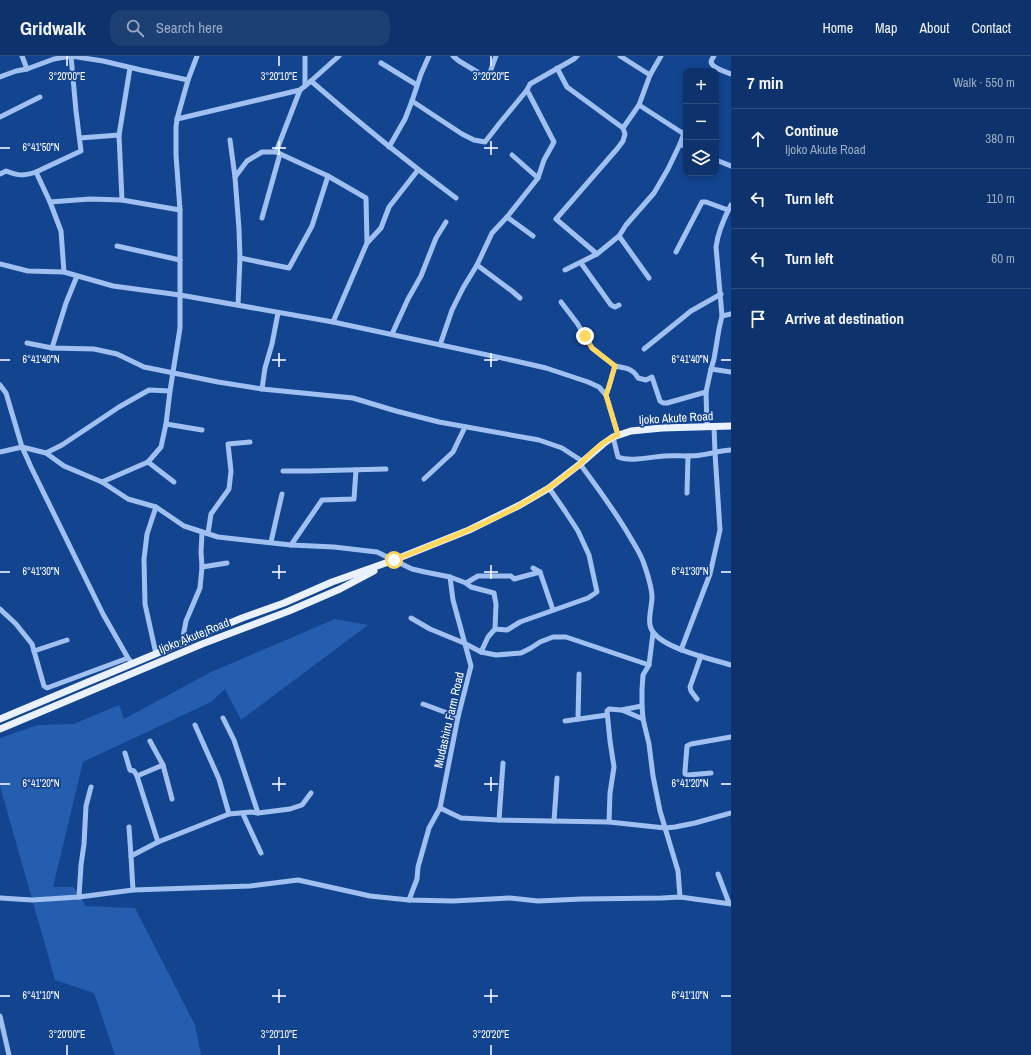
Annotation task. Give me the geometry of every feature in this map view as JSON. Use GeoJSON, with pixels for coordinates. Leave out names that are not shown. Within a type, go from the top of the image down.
{"type":"FeatureCollection","features":[{"type":"Feature","properties":{"kind":"main road","name":"Ijoko Akute Road"},"geometry":{"type":"LineString","coordinates":[[0,719],[88,682],[130,661],[156,654],[242,618],[284,603],[332,582],[394,560],[470,530],[520,505],[549,488],[616,436],[631,431],[662,428],[731,426]]}},
{"type":"Feature","properties":{"kind":"main road","name":"Ijoko Akute Road"},"geometry":{"type":"LineString","coordinates":[[0,729],[202,644],[289,611],[340,589],[394,560]]}},
{"type":"Feature","properties":{"kind":"street"},"geometry":{"type":"LineString","coordinates":[[22,56],[27,69]]}},
{"type":"Feature","properties":{"kind":"street"},"geometry":{"type":"LineString","coordinates":[[0,174],[6,171],[17,176],[27,175],[81,151],[71,56]]}},
{"type":"Feature","properties":{"kind":"street"},"geometry":{"type":"LineString","coordinates":[[0,77],[54,59],[71,56],[103,61],[188,80]]}},
{"type":"Feature","properties":{"kind":"street"},"geometry":{"type":"LineString","coordinates":[[102,482],[148,462],[161,447],[166,424],[180,328],[180,210],[176,142],[177,119],[188,80],[197,56]]}},
{"type":"Feature","properties":{"kind":"street"},"geometry":{"type":"LineString","coordinates":[[305,56],[305,86]]}},
{"type":"Feature","properties":{"kind":"street"},"geometry":{"type":"LineString","coordinates":[[177,119],[300,90],[339,56]]}},
{"type":"Feature","properties":{"kind":"street"},"geometry":{"type":"LineString","coordinates":[[389,147],[405,119],[429,56]]}},
{"type":"Feature","properties":{"kind":"street"},"geometry":{"type":"LineString","coordinates":[[453,56],[484,76],[489,75],[496,56]]}},
{"type":"Feature","properties":{"kind":"street"},"geometry":{"type":"LineString","coordinates":[[412,101],[462,134],[474,140],[485,142],[527,90],[530,84],[574,60],[577,56]]}},
{"type":"Feature","properties":{"kind":"street"},"geometry":{"type":"LineString","coordinates":[[620,56],[650,75]]}},
{"type":"Feature","properties":{"kind":"street"},"geometry":{"type":"LineString","coordinates":[[623,128],[638,105],[650,75],[661,56]]}},
{"type":"Feature","properties":{"kind":"street"},"geometry":{"type":"LineString","coordinates":[[714,56],[711,64],[731,74]]}},
{"type":"Feature","properties":{"kind":"street"},"geometry":{"type":"LineString","coordinates":[[381,63],[417,85]]}},
{"type":"Feature","properties":{"kind":"street"},"geometry":{"type":"LineString","coordinates":[[122,200],[119,136],[130,68]]}},
{"type":"Feature","properties":{"kind":"street"},"geometry":{"type":"LineString","coordinates":[[557,68],[567,87],[623,128],[625,134],[623,141],[602,167],[556,219],[597,254]]}},
{"type":"Feature","properties":{"kind":"street"},"geometry":{"type":"LineString","coordinates":[[311,81],[389,147],[456,198]]}},
{"type":"Feature","properties":{"kind":"street"},"geometry":{"type":"LineString","coordinates":[[262,218],[278,153],[300,90]]}},
{"type":"Feature","properties":{"kind":"street"},"geometry":{"type":"LineString","coordinates":[[440,345],[452,310],[477,265],[492,233],[508,217],[538,178],[544,160],[554,142],[527,90]]}},
{"type":"Feature","properties":{"kind":"street"},"geometry":{"type":"LineString","coordinates":[[0,117],[40,97]]}},
{"type":"Feature","properties":{"kind":"street"},"geometry":{"type":"LineString","coordinates":[[638,105],[683,130]]}},
{"type":"Feature","properties":{"kind":"street"},"geometry":{"type":"LineString","coordinates":[[80,138],[119,136]]}},
{"type":"Feature","properties":{"kind":"street"},"geometry":{"type":"LineString","coordinates":[[565,270],[597,254],[619,236],[654,193],[668,169],[683,136]]}},
{"type":"Feature","properties":{"kind":"street"},"geometry":{"type":"LineString","coordinates":[[230,140],[235,177],[239,229],[240,258],[238,305]]}},
{"type":"Feature","properties":{"kind":"street"},"geometry":{"type":"LineString","coordinates":[[235,177],[246,161],[262,152],[278,153],[328,176],[366,198],[368,242]]}},
{"type":"Feature","properties":{"kind":"street"},"geometry":{"type":"LineString","coordinates":[[512,155],[538,178]]}},
{"type":"Feature","properties":{"kind":"street"},"geometry":{"type":"LineString","coordinates":[[719,161],[731,166]]}},
{"type":"Feature","properties":{"kind":"street"},"geometry":{"type":"LineString","coordinates":[[333,322],[368,242],[380,228],[389,207],[418,170]]}},
{"type":"Feature","properties":{"kind":"street"},"geometry":{"type":"LineString","coordinates":[[36,172],[61,231],[64,272]]}},
{"type":"Feature","properties":{"kind":"street"},"geometry":{"type":"LineString","coordinates":[[240,258],[289,268],[312,226],[328,176]]}},
{"type":"Feature","properties":{"kind":"street"},"geometry":{"type":"LineString","coordinates":[[50,202],[90,199],[122,200],[180,210]]}},
{"type":"Feature","properties":{"kind":"street"},"geometry":{"type":"LineString","coordinates":[[676,252],[702,202],[730,207],[717,236],[716,247],[722,316],[706,392],[715,453],[720,534],[710,574],[681,650]]}},
{"type":"Feature","properties":{"kind":"street"},"geometry":{"type":"LineString","coordinates":[[508,217],[533,236]]}},
{"type":"Feature","properties":{"kind":"street"},"geometry":{"type":"LineString","coordinates":[[392,334],[408,299],[421,276],[436,238],[446,222]]}},
{"type":"Feature","properties":{"kind":"street"},"geometry":{"type":"LineString","coordinates":[[619,236],[649,278]]}},
{"type":"Feature","properties":{"kind":"street"},"geometry":{"type":"LineString","coordinates":[[117,246],[180,260]]}},
{"type":"Feature","properties":{"kind":"street"},"geometry":{"type":"LineString","coordinates":[[581,262],[611,305],[615,307],[619,305]]}},
{"type":"Feature","properties":{"kind":"street"},"geometry":{"type":"LineString","coordinates":[[1,263],[28,271],[64,272],[113,286],[180,295],[333,322],[511,360],[567,375],[588,382],[606,395],[616,436],[618,457],[621,458],[637,459],[665,456],[688,456],[731,450]]}},
{"type":"Feature","properties":{"kind":"street"},"geometry":{"type":"LineString","coordinates":[[477,265],[520,298]]}},
{"type":"Feature","properties":{"kind":"street"},"geometry":{"type":"LineString","coordinates":[[52,348],[66,303],[77,276]]}},
{"type":"Feature","properties":{"kind":"street"},"geometry":{"type":"LineString","coordinates":[[644,349],[690,311],[721,294]]}},
{"type":"Feature","properties":{"kind":"street"},"geometry":{"type":"LineString","coordinates":[[561,302],[577,323],[592,348],[615,366],[635,372],[638,378],[646,380],[652,377],[660,401],[663,403],[706,392]]}},
{"type":"Feature","properties":{"kind":"street"},"geometry":{"type":"LineString","coordinates":[[262,389],[265,368],[272,344],[278,313]]}},
{"type":"Feature","properties":{"kind":"street"},"geometry":{"type":"LineString","coordinates":[[722,316],[731,314]]}},
{"type":"Feature","properties":{"kind":"street"},"geometry":{"type":"LineString","coordinates":[[28,343],[52,348],[94,349],[117,354],[144,367],[218,382],[262,389],[353,398],[464,427],[539,440],[562,448],[581,462],[635,545],[644,564],[652,595],[649,625],[653,633],[667,644],[681,650],[731,665]]}},
{"type":"Feature","properties":{"kind":"street"},"geometry":{"type":"LineString","coordinates":[[606,395],[615,366]]}},
{"type":"Feature","properties":{"kind":"street"},"geometry":{"type":"LineString","coordinates":[[711,369],[731,372]]}},
{"type":"Feature","properties":{"kind":"street"},"geometry":{"type":"LineString","coordinates":[[0,385],[6,393],[22,447],[103,614],[130,661],[47,688],[44,686],[32,644],[16,624],[0,609]]}},
{"type":"Feature","properties":{"kind":"street"},"geometry":{"type":"LineString","coordinates":[[46,453],[62,445],[119,407],[149,390],[170,391]]}},
{"type":"Feature","properties":{"kind":"street"},"geometry":{"type":"LineString","coordinates":[[166,424],[202,430]]}},
{"type":"Feature","properties":{"kind":"street"},"geometry":{"type":"LineString","coordinates":[[424,479],[453,452],[464,427]]}},
{"type":"Feature","properties":{"kind":"street"},"geometry":{"type":"LineString","coordinates":[[182,642],[186,621],[200,588],[202,567],[201,552],[205,533],[211,514],[229,489],[231,471],[228,444],[250,442]]}},
{"type":"Feature","properties":{"kind":"street"},"geometry":{"type":"LineString","coordinates":[[0,452],[22,447],[46,453],[64,466],[102,482],[128,499],[156,507],[184,526],[218,537],[377,552],[412,569],[450,577],[471,586],[494,593],[496,604],[495,629],[488,637],[481,652]]}},
{"type":"Feature","properties":{"kind":"street"},"geometry":{"type":"LineString","coordinates":[[687,493],[688,456]]}},
{"type":"Feature","properties":{"kind":"street"},"geometry":{"type":"LineString","coordinates":[[148,462],[174,482]]}},
{"type":"Feature","properties":{"kind":"street"},"geometry":{"type":"LineString","coordinates":[[283,471],[386,469]]}},
{"type":"Feature","properties":{"kind":"street"},"geometry":{"type":"LineString","coordinates":[[291,545],[322,500],[354,499],[356,470]]}},
{"type":"Feature","properties":{"kind":"street"},"geometry":{"type":"LineString","coordinates":[[495,629],[507,630],[520,622],[588,598],[597,592],[589,555],[578,531],[549,488]]}},
{"type":"Feature","properties":{"kind":"street"},"geometry":{"type":"LineString","coordinates":[[271,542],[282,494]]}},
{"type":"Feature","properties":{"kind":"street"},"geometry":{"type":"LineString","coordinates":[[156,507],[147,534],[144,559],[145,604],[156,654]]}},
{"type":"Feature","properties":{"kind":"street"},"geometry":{"type":"LineString","coordinates":[[202,567],[227,563]]}},
{"type":"Feature","properties":{"kind":"street"},"geometry":{"type":"LineString","coordinates":[[533,568],[540,572],[553,610]]}},
{"type":"Feature","properties":{"kind":"street"},"geometry":{"type":"LineString","coordinates":[[466,583],[478,576],[511,576],[514,579],[540,572]]}},
{"type":"Feature","properties":{"kind":"street","name":"Mudashiru Farm Road"},"geometry":{"type":"LineString","coordinates":[[409,900],[417,879],[418,867],[429,828],[440,808],[458,717],[471,666],[453,600],[450,577]]}},
{"type":"Feature","properties":{"kind":"street"},"geometry":{"type":"LineString","coordinates":[[410,618],[430,629],[464,643],[481,652],[496,655],[521,653],[552,637],[566,637],[649,665]]}},
{"type":"Feature","properties":{"kind":"street"},"geometry":{"type":"LineString","coordinates":[[653,633],[649,665],[643,675],[642,706],[653,776],[665,828],[678,871],[680,897]]}},
{"type":"Feature","properties":{"kind":"street"},"geometry":{"type":"LineString","coordinates":[[34,651],[67,640]]}},
{"type":"Feature","properties":{"kind":"street"},"geometry":{"type":"LineString","coordinates":[[697,699],[691,692],[690,687],[701,656]]}},
{"type":"Feature","properties":{"kind":"street"},"geometry":{"type":"LineString","coordinates":[[578,719],[579,674]]}},
{"type":"Feature","properties":{"kind":"street"},"geometry":{"type":"LineString","coordinates":[[423,704],[458,717]]}},
{"type":"Feature","properties":{"kind":"street"},"geometry":{"type":"LineString","coordinates":[[609,822],[610,793],[614,767],[607,711],[608,709],[621,710],[642,706]]}},
{"type":"Feature","properties":{"kind":"street"},"geometry":{"type":"LineString","coordinates":[[621,710],[644,719]]}},
{"type":"Feature","properties":{"kind":"street"},"geometry":{"type":"LineString","coordinates":[[565,721],[608,715]]}},
{"type":"Feature","properties":{"kind":"street"},"geometry":{"type":"LineString","coordinates":[[223,718],[234,740],[258,813]]}},
{"type":"Feature","properties":{"kind":"street"},"geometry":{"type":"LineString","coordinates":[[195,725],[219,779],[229,814]]}},
{"type":"Feature","properties":{"kind":"street"},"geometry":{"type":"LineString","coordinates":[[711,773],[688,776],[686,774],[687,746],[731,737]]}},
{"type":"Feature","properties":{"kind":"street"},"geometry":{"type":"LineString","coordinates":[[150,741],[163,765],[172,800]]}},
{"type":"Feature","properties":{"kind":"street"},"geometry":{"type":"LineString","coordinates":[[125,753],[130,770],[134,771],[137,776],[158,842]]}},
{"type":"Feature","properties":{"kind":"street"},"geometry":{"type":"LineString","coordinates":[[499,820],[504,763]]}},
{"type":"Feature","properties":{"kind":"street"},"geometry":{"type":"LineString","coordinates":[[137,776],[163,765]]}},
{"type":"Feature","properties":{"kind":"street"},"geometry":{"type":"LineString","coordinates":[[554,821],[557,778]]}},
{"type":"Feature","properties":{"kind":"street"},"geometry":{"type":"LineString","coordinates":[[79,896],[86,806],[91,787]]}},
{"type":"Feature","properties":{"kind":"street"},"geometry":{"type":"LineString","coordinates":[[130,856],[158,842],[229,814],[243,814],[251,812],[258,813],[290,809],[302,805],[311,793]]}},
{"type":"Feature","properties":{"kind":"street"},"geometry":{"type":"LineString","coordinates":[[440,808],[461,818],[609,822],[665,828],[695,823],[731,813]]}},
{"type":"Feature","properties":{"kind":"street"},"geometry":{"type":"LineString","coordinates":[[243,814],[260,854]]}},
{"type":"Feature","properties":{"kind":"street"},"geometry":{"type":"LineString","coordinates":[[129,827],[133,890]]}},
{"type":"Feature","properties":{"kind":"street"},"geometry":{"type":"LineString","coordinates":[[0,898],[32,900],[133,890],[250,886],[298,880],[370,896],[409,900],[453,901],[510,898],[538,901],[680,897],[730,903],[718,874]]}},
{"type":"Feature","properties":{"kind":"street"},"geometry":{"type":"LineString","coordinates":[[0,1016],[9,1055]]}},
{"type":"Feature","properties":{"kind":"shaded area"},"geometry":{"type":"Polygon","coordinates":[[[335,619],[368,625],[241,720],[225,689],[211,702],[83,762],[53,887],[73,887],[81,896],[85,906],[135,908],[195,1025],[201,1055],[115,1055],[94,993],[55,980],[0,786],[0,738],[38,725],[74,724],[119,705],[124,719],[209,673],[335,619]]]}},
{"type":"Feature","properties":{"kind":"route"},"geometry":{"type":"LineString","coordinates":[[394,560],[470,530],[520,505],[549,488],[603,444],[618,435],[606,395],[615,366],[592,348],[585,336]]}}]}
